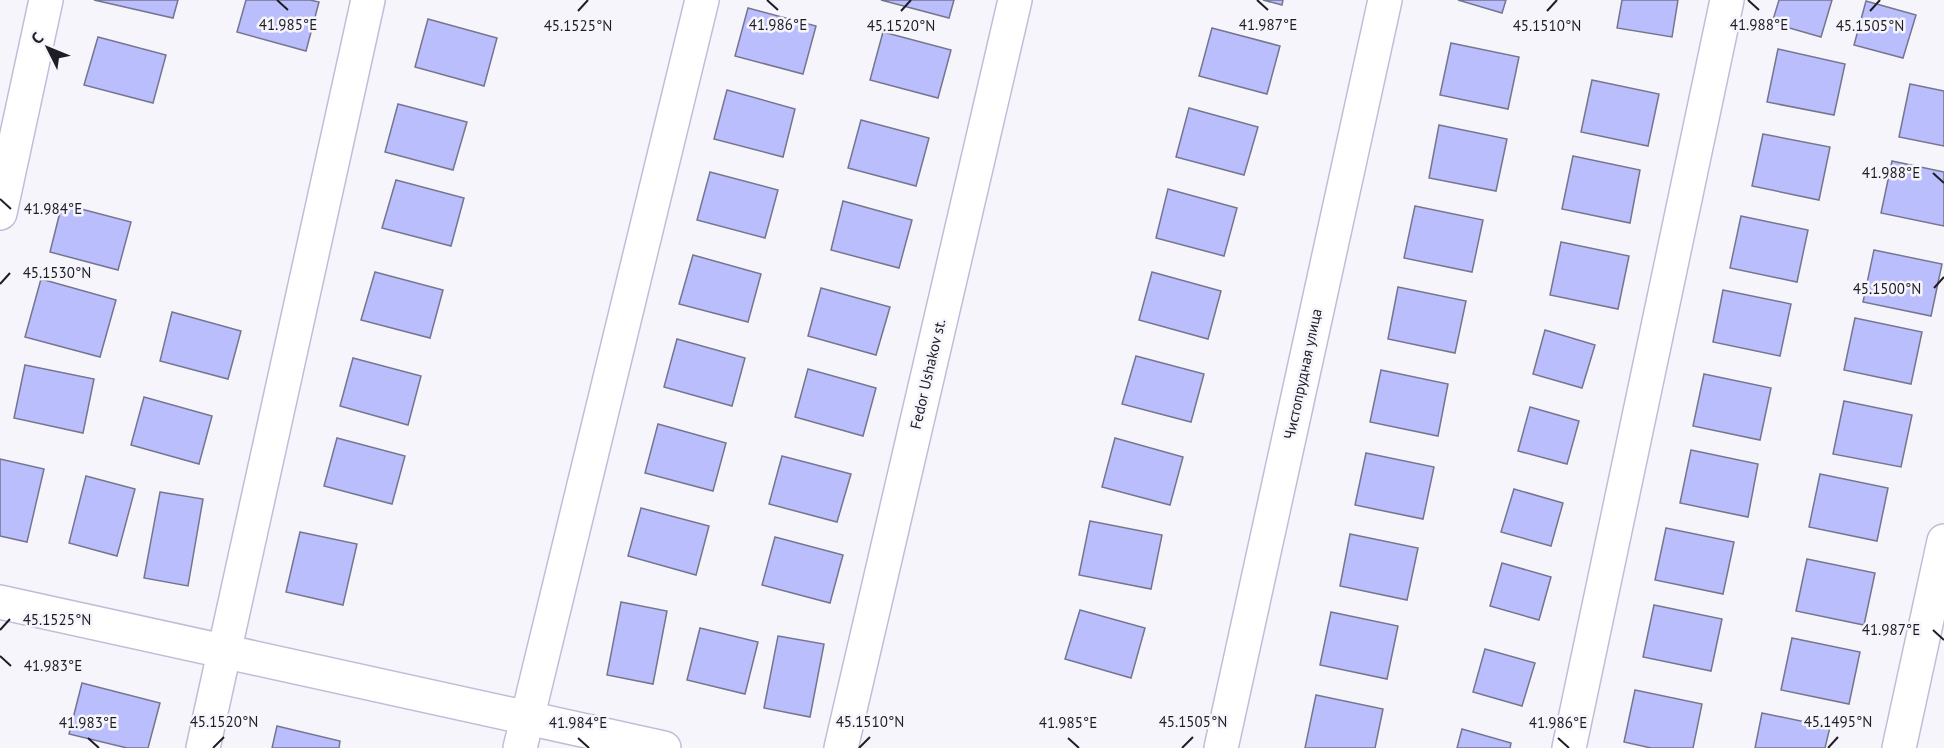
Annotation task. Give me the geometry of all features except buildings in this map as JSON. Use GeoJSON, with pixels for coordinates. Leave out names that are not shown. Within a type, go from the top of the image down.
{"type":"FeatureCollection","features":[{"type":"Feature","properties":{"kind":"street"},"geometry":{"type":"LineString","coordinates":[[0,213],[46,0]]}},
{"type":"Feature","properties":{"kind":"street"},"geometry":{"type":"LineString","coordinates":[[203,748],[368,0]]}},
{"type":"Feature","properties":{"kind":"street"},"geometry":{"type":"LineString","coordinates":[[524,733],[702,0]]}},
{"type":"Feature","properties":{"kind":"street","name":"Fedor Ushakov st."},"geometry":{"type":"LineString","coordinates":[[841,748],[1015,0]]}},
{"type":"Feature","properties":{"kind":"street","name":"Чистопрудная улица"},"geometry":{"type":"LineString","coordinates":[[1221,748],[1385,0]]}},
{"type":"Feature","properties":{"kind":"street"},"geometry":{"type":"LineString","coordinates":[[1569,748],[1727,0]]}},
{"type":"Feature","properties":{"kind":"street"},"geometry":{"type":"LineString","coordinates":[[1899,748],[1944,541]]}},
{"type":"Feature","properties":{"kind":"street"},"geometry":{"type":"LineString","coordinates":[[0,602],[224,652],[524,733],[664,748]]}}]}
